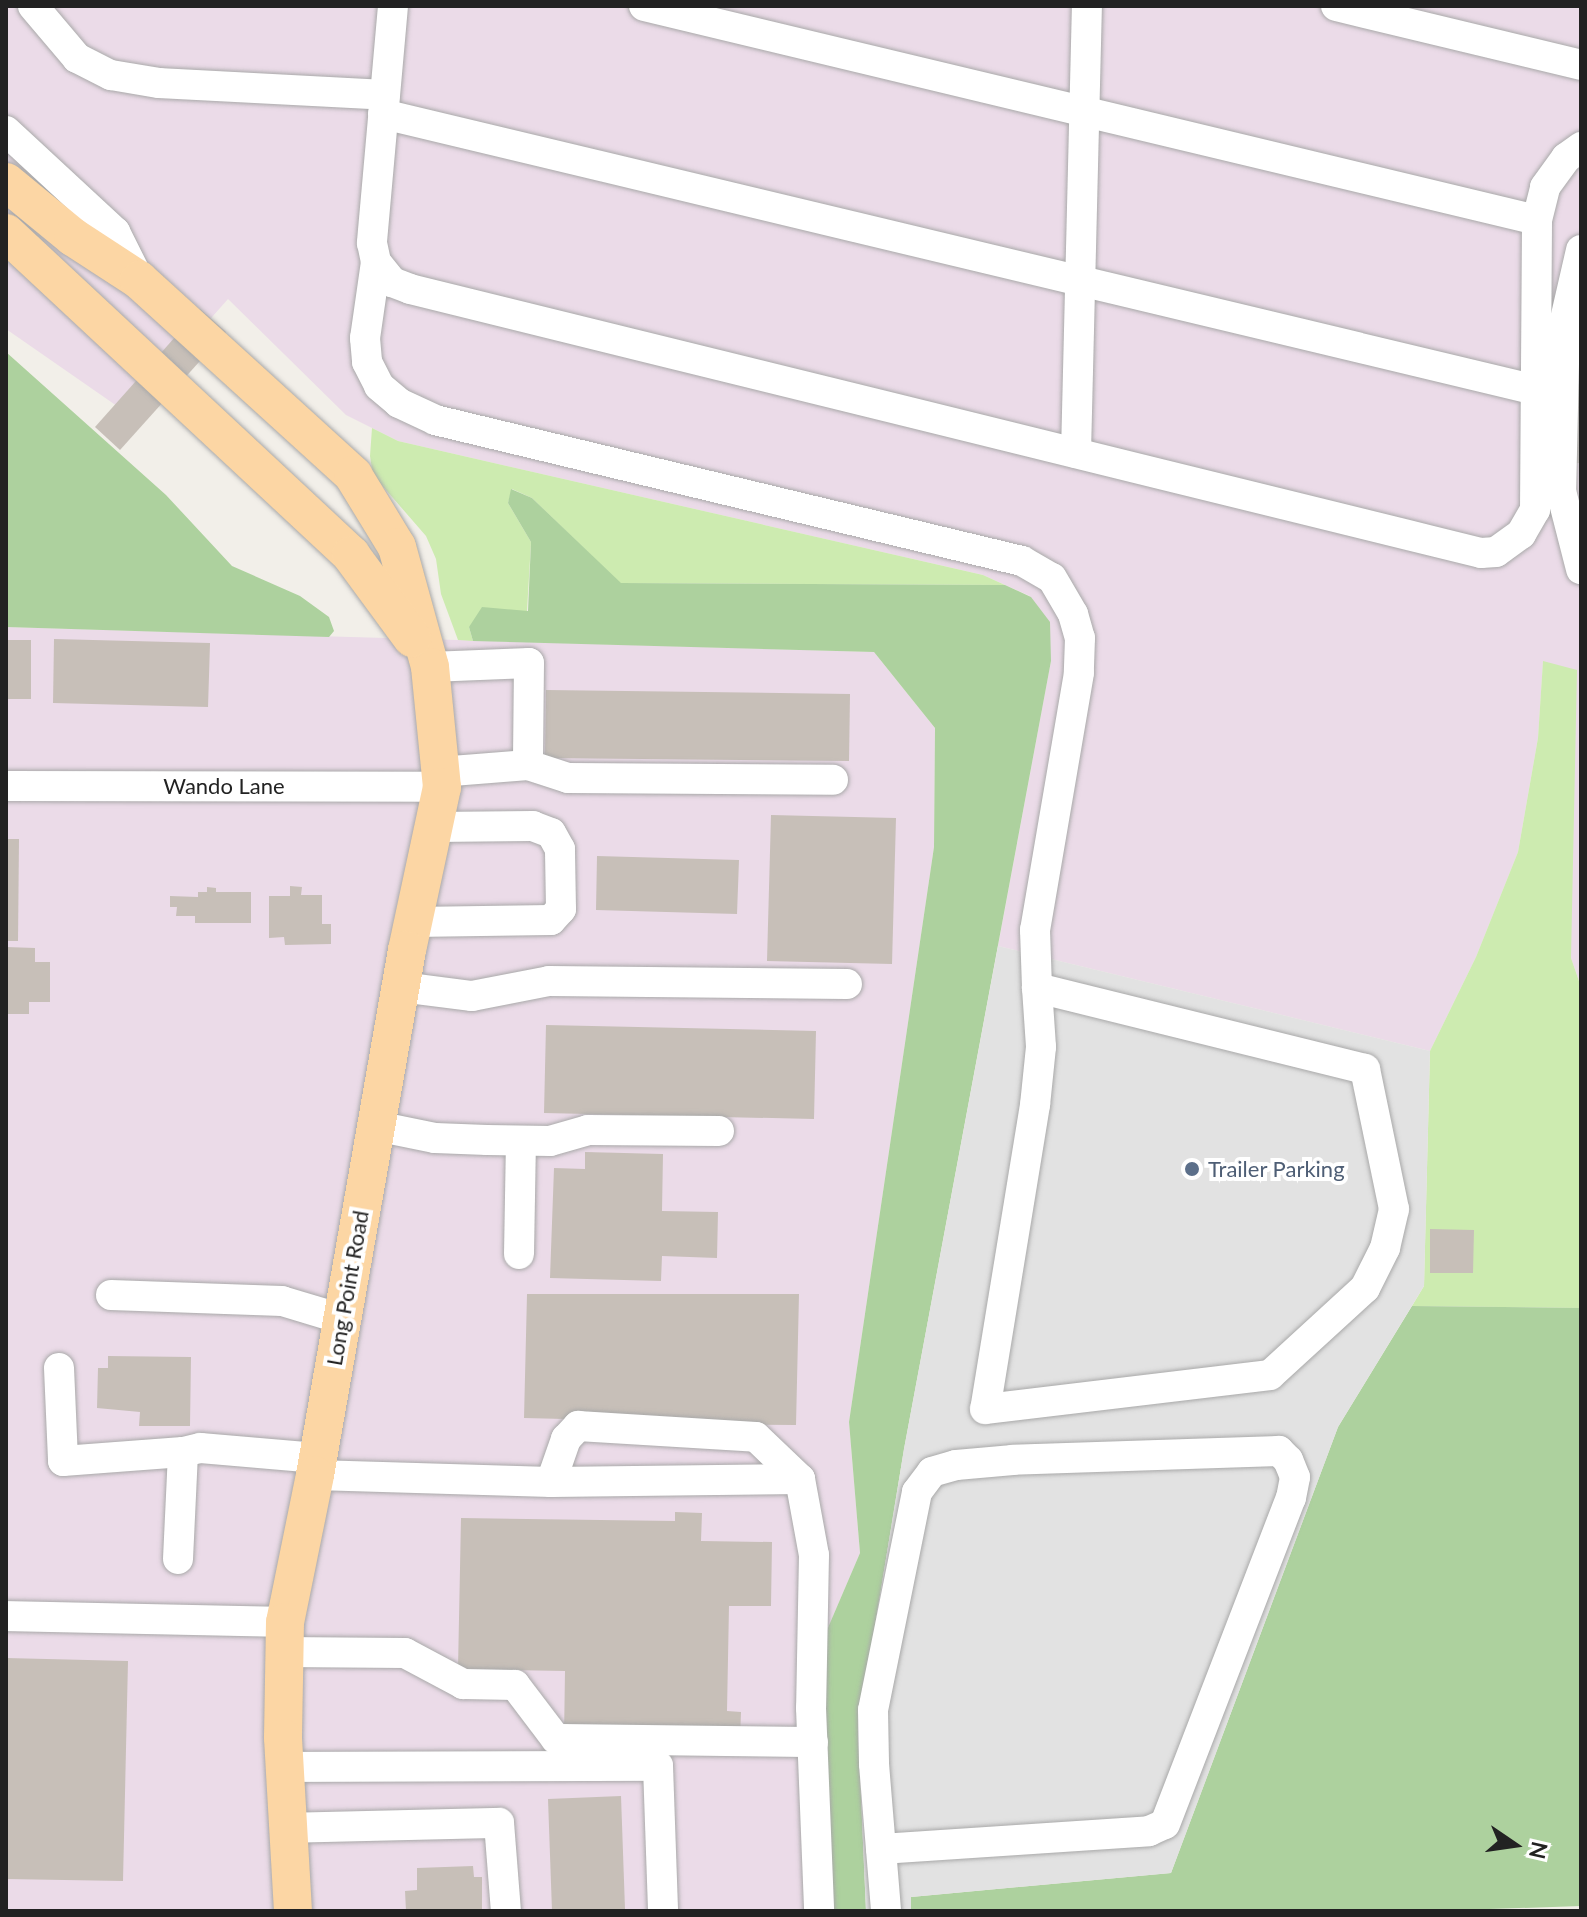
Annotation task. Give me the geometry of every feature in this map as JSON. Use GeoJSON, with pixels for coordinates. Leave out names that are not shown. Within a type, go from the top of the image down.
{"type":"FeatureCollection","features":[{"type":"Feature","properties":{"kind":"main road","name":"Long Point Road"},"geometry":{"type":"LineString","coordinates":[[6,182],[73,237],[139,280],[353,475],[397,547],[430,667],[441,779],[434,827],[413,922],[284,1637],[284,1767],[293,1911]]}},
{"type":"Feature","properties":{"kind":"main road"},"geometry":{"type":"LineString","coordinates":[[6,233],[351,555],[396,611],[430,667]]}},
{"type":"Feature","properties":{"kind":"street"},"geometry":{"type":"LineString","coordinates":[[33,6],[77,58],[111,75],[159,83],[384,105],[1080,281],[1536,390]]}},
{"type":"Feature","properties":{"kind":"street"},"geometry":{"type":"LineString","coordinates":[[393,6],[372,243],[376,262],[365,338],[367,362],[379,386],[399,403],[435,420],[1022,561],[1052,578],[1073,614],[1080,638],[1079,673],[1035,930],[1037,988],[1041,1047],[1035,1105],[985,1409],[1270,1375],[1365,1288],[1385,1248],[1394,1209],[1365,1069],[1037,988]]}},
{"type":"Feature","properties":{"kind":"street"},"geometry":{"type":"LineString","coordinates":[[644,6],[1537,220]]}},
{"type":"Feature","properties":{"kind":"street"},"geometry":{"type":"LineString","coordinates":[[1076,453],[1087,6]]}},
{"type":"Feature","properties":{"kind":"street"},"geometry":{"type":"LineString","coordinates":[[1336,6],[1581,65]]}},
{"type":"Feature","properties":{"kind":"street"},"geometry":{"type":"LineString","coordinates":[[6,131],[115,232],[139,280]]}},
{"type":"Feature","properties":{"kind":"street"},"geometry":{"type":"LineString","coordinates":[[376,262],[392,282],[410,289],[1481,553],[1496,552],[1521,534],[1535,510],[1537,220],[1545,187],[1566,158],[1581,147]]}},
{"type":"Feature","properties":{"kind":"street"},"geometry":{"type":"LineString","coordinates":[[1581,250],[1565,320],[1561,491],[1581,569]]}},
{"type":"Feature","properties":{"kind":"street"},"geometry":{"type":"LineString","coordinates":[[430,667],[529,663],[528,765],[568,778],[833,780]]}},
{"type":"Feature","properties":{"kind":"street","name":"Wando Lane"},"geometry":{"type":"LineString","coordinates":[[6,786],[441,779],[528,765]]}},
{"type":"Feature","properties":{"kind":"street"},"geometry":{"type":"LineString","coordinates":[[413,922],[551,920],[561,909],[560,849],[551,833],[533,826],[434,827]]}},
{"type":"Feature","properties":{"kind":"street"},"geometry":{"type":"LineString","coordinates":[[401,987],[472,996],[549,981],[847,984]]}},
{"type":"Feature","properties":{"kind":"street"},"geometry":{"type":"LineString","coordinates":[[376,1126],[435,1138],[521,1141],[550,1141],[588,1130],[719,1131]]}},
{"type":"Feature","properties":{"kind":"street"},"geometry":{"type":"LineString","coordinates":[[519,1254],[521,1141]]}},
{"type":"Feature","properties":{"kind":"street"},"geometry":{"type":"LineString","coordinates":[[111,1295],[282,1301],[342,1319]]}},
{"type":"Feature","properties":{"kind":"street"},"geometry":{"type":"LineString","coordinates":[[59,1368],[63,1461],[201,1448],[316,1466],[551,1482],[800,1479]]}},
{"type":"Feature","properties":{"kind":"street"},"geometry":{"type":"LineString","coordinates":[[551,1482],[566,1439],[578,1426],[756,1437],[800,1479],[814,1555],[813,1742],[819,1911]]}},
{"type":"Feature","properties":{"kind":"street"},"geometry":{"type":"LineString","coordinates":[[881,1849],[1149,1831],[1165,1824],[1291,1498],[1295,1477],[1288,1460],[1279,1451],[1013,1460],[956,1465],[932,1472],[917,1492],[873,1710],[881,1849],[886,1911]]}},
{"type":"Feature","properties":{"kind":"street"},"geometry":{"type":"LineString","coordinates":[[178,1559],[183,1452]]}},
{"type":"Feature","properties":{"kind":"street"},"geometry":{"type":"LineString","coordinates":[[6,1616],[284,1637],[405,1653],[463,1684],[515,1685],[556,1739],[813,1742]]}},
{"type":"Feature","properties":{"kind":"street"},"geometry":{"type":"LineString","coordinates":[[284,1767],[658,1766],[663,1911]]}},
{"type":"Feature","properties":{"kind":"street"},"geometry":{"type":"LineString","coordinates":[[287,1828],[499,1823],[506,1911]]}},
{"type":"Feature","properties":{"kind":"shaded area"},"geometry":{"type":"Polygon","coordinates":[[[6,6],[1581,6],[1581,987],[1571,958],[1543,662],[1538,738],[1518,852],[1476,957],[1430,1051],[998,946],[1051,661],[1030,596],[983,575],[398,441],[346,415],[228,299],[127,413],[6,329],[6,6]]]}},
{"type":"Feature","properties":{"kind":"shaded area"},"geometry":{"type":"Polygon","coordinates":[[[6,627],[874,652],[935,728],[934,847],[849,1422],[860,1553],[824,1637],[829,1911],[6,1911],[6,627]]]}},
{"type":"Feature","properties":{"kind":"shaded area"},"geometry":{"type":"Polygon","coordinates":[[[998,946],[1430,1051],[1424,1286],[1338,1427],[1171,1873],[911,1897],[911,1911],[866,1911],[858,1729],[904,1449],[998,946]]]}},
{"type":"Feature","properties":{"kind":"green space"},"geometry":{"type":"Polygon","coordinates":[[[6,352],[166,495],[232,566],[300,596],[329,617],[334,631],[329,637],[6,627],[6,352]]]}},
{"type":"Feature","properties":{"kind":"green space"},"geometry":{"type":"Polygon","coordinates":[[[372,428],[398,441],[983,575],[1005,585],[620,583],[532,498],[512,489],[508,503],[531,542],[527,611],[469,627],[473,641],[458,640],[441,594],[436,559],[426,536],[373,475],[370,456],[372,428]]]}},
{"type":"Feature","properties":{"kind":"green space"},"geometry":{"type":"Polygon","coordinates":[[[511,489],[532,498],[621,583],[1005,585],[1031,597],[1050,622],[1051,661],[904,1449],[858,1729],[866,1911],[829,1911],[824,1637],[860,1553],[849,1422],[934,847],[935,728],[874,652],[473,641],[469,627],[482,607],[528,611],[531,542],[508,503],[511,489]]]}},
{"type":"Feature","properties":{"kind":"green space"},"geometry":{"type":"Polygon","coordinates":[[[1543,661],[1577,670],[1571,958],[1581,987],[1581,1308],[1412,1306],[1424,1286],[1430,1051],[1476,957],[1518,852],[1538,738],[1543,661]]]}},
{"type":"Feature","properties":{"kind":"green space"},"geometry":{"type":"Polygon","coordinates":[[[1412,1306],[1581,1308],[1581,1906],[1430,1911],[911,1911],[911,1897],[1171,1873],[1338,1427],[1412,1306]]]}},
{"type":"Feature","properties":{"kind":"building"},"geometry":{"type":"Polygon","coordinates":[[[200,309],[226,332],[120,450],[95,427],[200,309]]]}},
{"type":"Feature","properties":{"kind":"building"},"geometry":{"type":"Polygon","coordinates":[[[1575,384],[1581,384],[1581,463],[1573,463],[1575,384]]]}},
{"type":"Feature","properties":{"kind":"building"},"geometry":{"type":"Polygon","coordinates":[[[54,639],[210,643],[208,707],[53,703],[54,639]]]}},
{"type":"Feature","properties":{"kind":"building"},"geometry":{"type":"Polygon","coordinates":[[[6,640],[31,640],[31,699],[6,699],[6,640]]]}},
{"type":"Feature","properties":{"kind":"building"},"geometry":{"type":"Polygon","coordinates":[[[546,690],[850,694],[849,761],[545,758],[546,690]]]}},
{"type":"Feature","properties":{"kind":"building"},"geometry":{"type":"Polygon","coordinates":[[[771,815],[896,818],[892,964],[767,961],[771,815]]]}},
{"type":"Feature","properties":{"kind":"building"},"geometry":{"type":"Polygon","coordinates":[[[6,839],[19,839],[18,941],[6,941],[6,839]]]}},
{"type":"Feature","properties":{"kind":"building"},"geometry":{"type":"Polygon","coordinates":[[[597,856],[739,860],[737,914],[596,910],[597,856]]]}},
{"type":"Feature","properties":{"kind":"building"},"geometry":{"type":"Polygon","coordinates":[[[290,886],[302,887],[301,895],[322,895],[322,924],[331,924],[331,944],[285,945],[284,937],[269,938],[269,896],[290,896],[290,886]]]}},
{"type":"Feature","properties":{"kind":"building"},"geometry":{"type":"Polygon","coordinates":[[[207,887],[216,888],[216,892],[251,892],[251,923],[195,923],[195,916],[176,916],[177,907],[170,907],[170,896],[198,897],[198,892],[207,892],[207,887]]]}},
{"type":"Feature","properties":{"kind":"building"},"geometry":{"type":"Polygon","coordinates":[[[6,947],[35,948],[35,962],[50,962],[50,1002],[29,1002],[29,1014],[6,1014],[6,947]]]}},
{"type":"Feature","properties":{"kind":"building"},"geometry":{"type":"Polygon","coordinates":[[[546,1025],[816,1031],[814,1119],[544,1113],[546,1025]]]}},
{"type":"Feature","properties":{"kind":"building"},"geometry":{"type":"Polygon","coordinates":[[[585,1152],[663,1154],[662,1211],[718,1212],[717,1258],[662,1256],[661,1281],[550,1278],[554,1168],[585,1169],[585,1152]]]}},
{"type":"Feature","properties":{"kind":"building"},"geometry":{"type":"Polygon","coordinates":[[[1430,1229],[1474,1230],[1473,1273],[1430,1273],[1430,1229]]]}},
{"type":"Feature","properties":{"kind":"building"},"geometry":{"type":"Polygon","coordinates":[[[527,1294],[799,1294],[796,1425],[605,1423],[605,1420],[524,1418],[527,1294]]]}},
{"type":"Feature","properties":{"kind":"building"},"geometry":{"type":"Polygon","coordinates":[[[108,1356],[191,1357],[190,1426],[139,1426],[140,1412],[97,1408],[98,1368],[108,1368],[108,1356]]]}},
{"type":"Feature","properties":{"kind":"building"},"geometry":{"type":"Polygon","coordinates":[[[675,1512],[702,1513],[701,1541],[772,1542],[771,1606],[729,1606],[727,1711],[741,1712],[740,1740],[564,1737],[565,1671],[458,1669],[461,1518],[675,1521],[675,1512]]]}},
{"type":"Feature","properties":{"kind":"building"},"geometry":{"type":"Polygon","coordinates":[[[6,1658],[128,1661],[123,1881],[6,1879],[6,1658]]]}},
{"type":"Feature","properties":{"kind":"building"},"geometry":{"type":"Polygon","coordinates":[[[621,1796],[625,1909],[552,1911],[548,1799],[621,1796]]]}},
{"type":"Feature","properties":{"kind":"building"},"geometry":{"type":"Polygon","coordinates":[[[473,1866],[474,1877],[482,1877],[482,1911],[406,1911],[405,1891],[417,1890],[417,1868],[473,1866]]]}},
{"type":"Feature","properties":{"kind":"place","name":"Trailer Parking"},"geometry":{"type":"Point","coordinates":[1192,1169]}}]}
